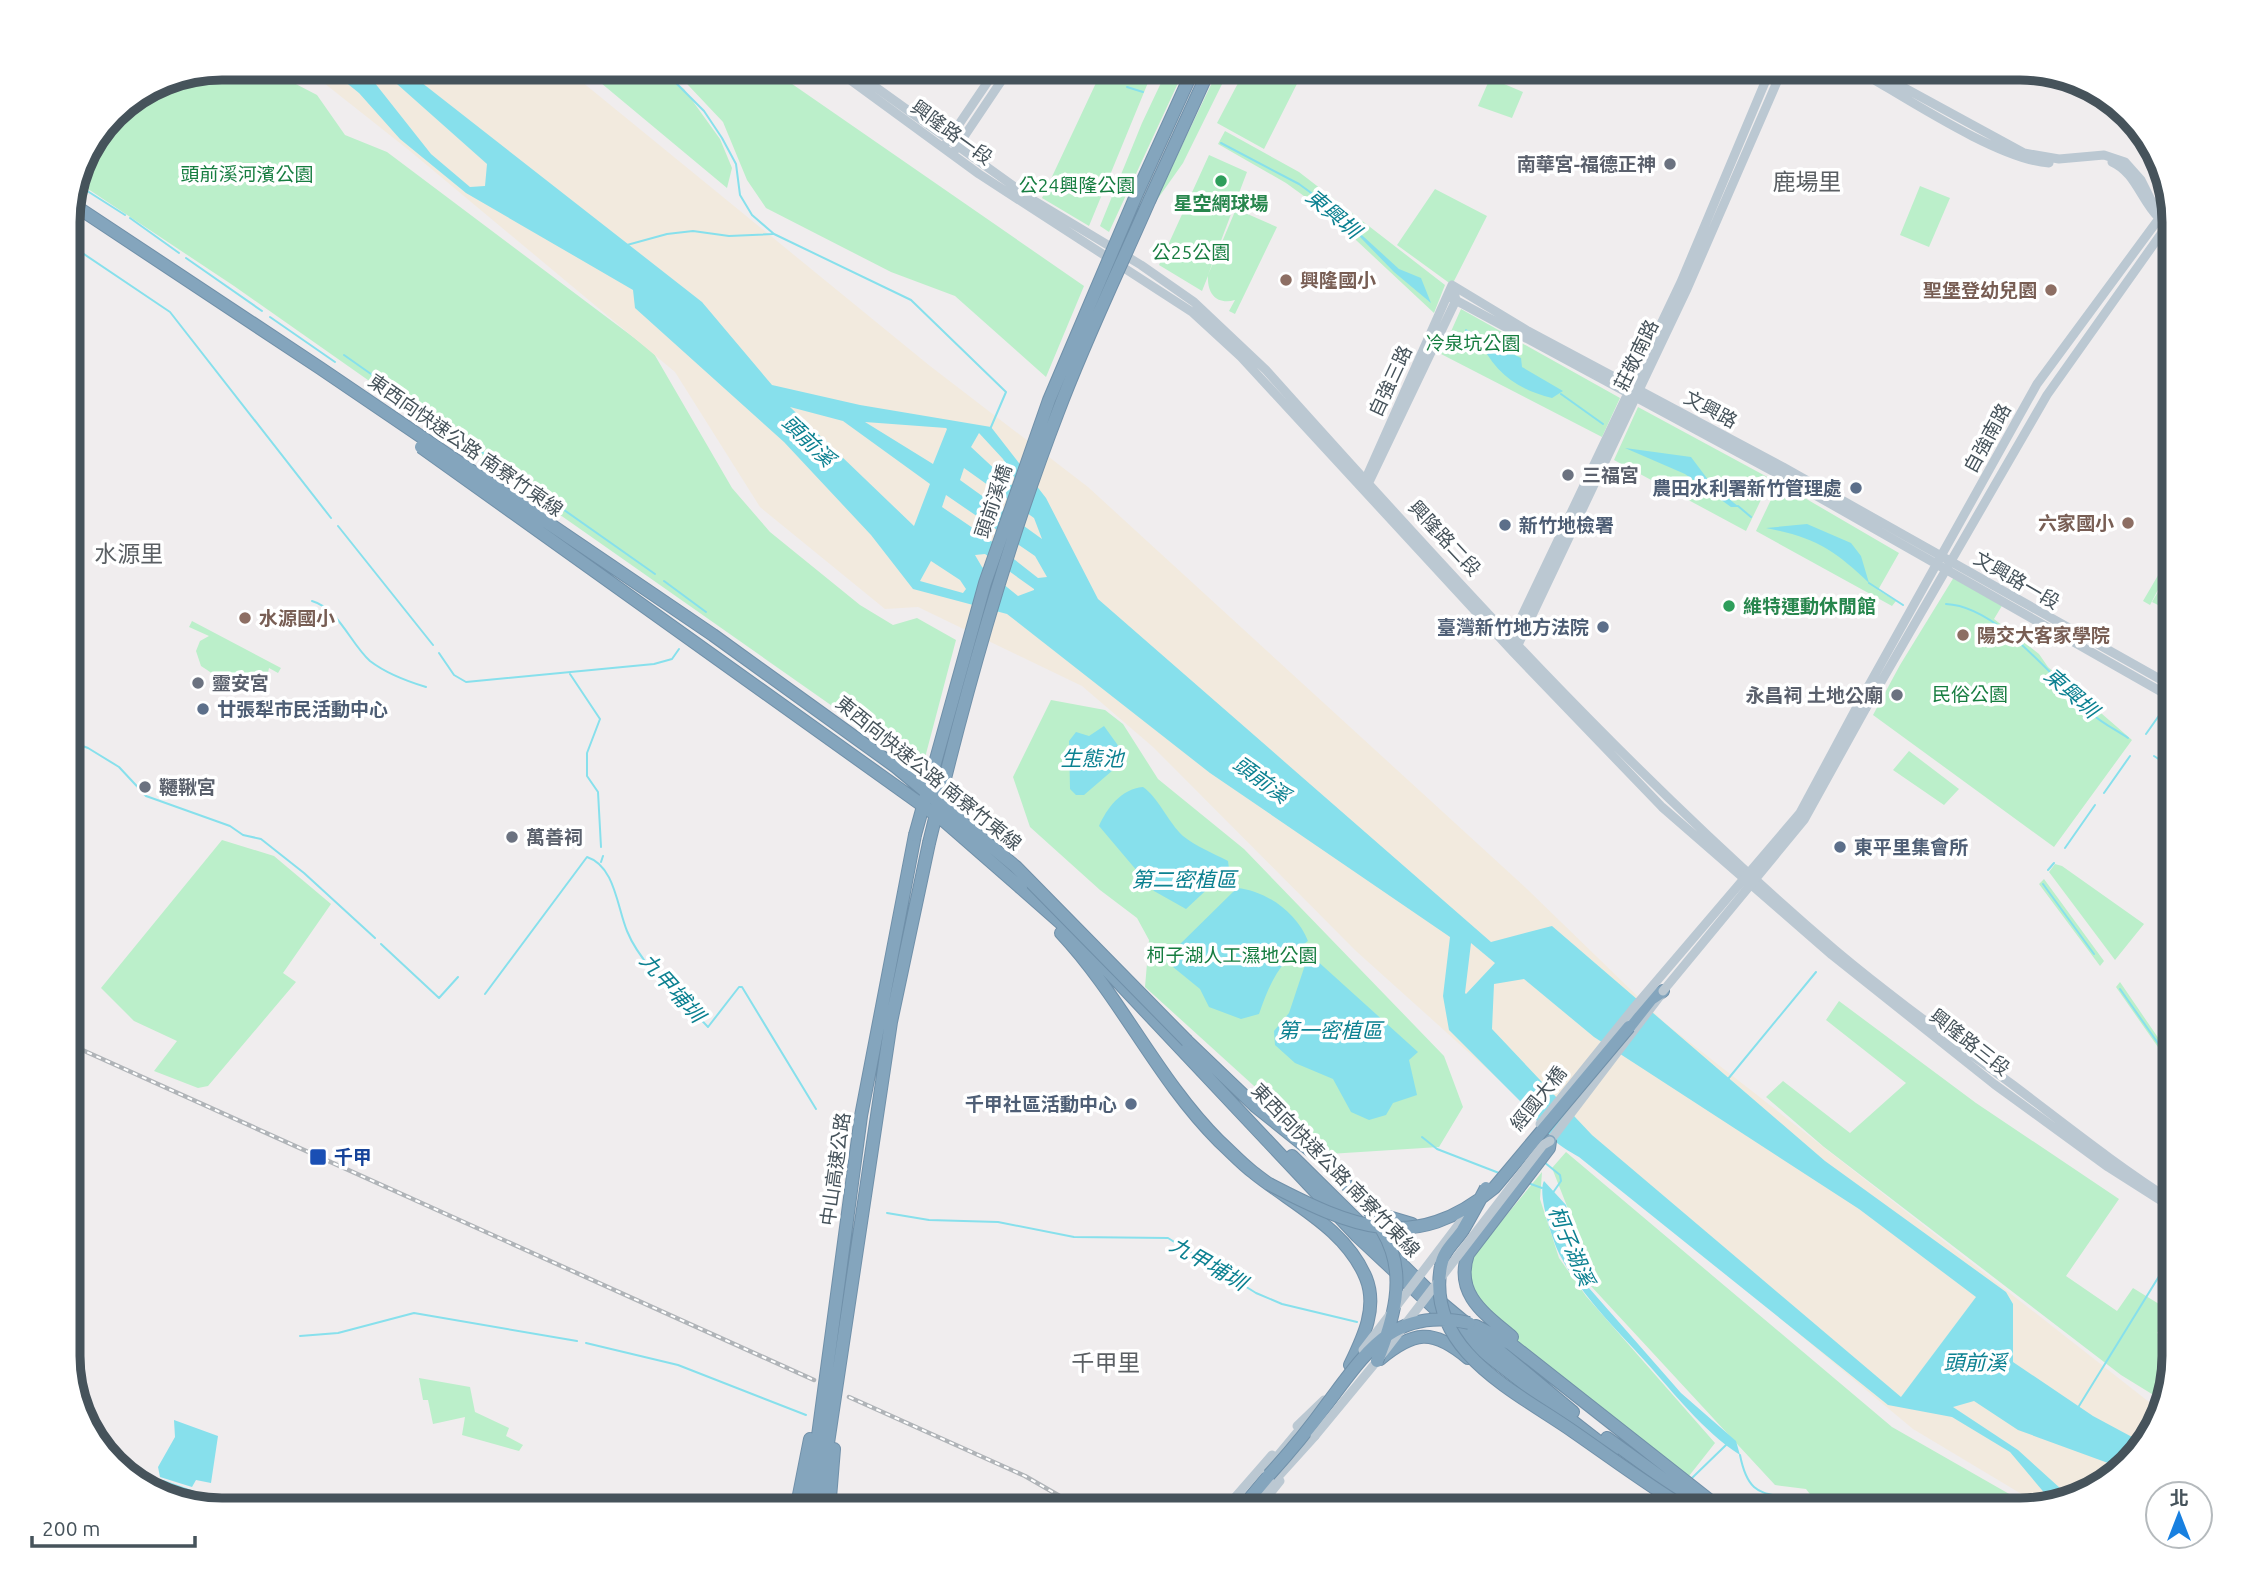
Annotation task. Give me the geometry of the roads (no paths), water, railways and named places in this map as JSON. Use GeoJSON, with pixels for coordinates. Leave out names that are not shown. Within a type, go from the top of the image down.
{"type":"FeatureCollection","features":[{"type":"Feature","properties":{"kind":"highway","name":"頭前溪橋"},"geometry":{"type":"LineString","coordinates":[[915,835],[985,583],[1049,400],[1189,80]]}},
{"type":"Feature","properties":{"kind":"highway","name":"頭前溪橋"},"geometry":{"type":"LineString","coordinates":[[929,843],[949,757],[997,589],[1058,412],[1205,80]]}},
{"type":"Feature","properties":{"kind":"highway","name":"東西向快速公路 南寮竹東線"},"geometry":{"type":"LineString","coordinates":[[81,210],[276,338],[752,662],[896,766],[1016,867],[1187,1041],[1208,1072]]}},
{"type":"Feature","properties":{"kind":"highway","name":"東西向快速公路 南寮竹東線"},"geometry":{"type":"LineString","coordinates":[[81,219],[248,326],[607,583],[777,699],[943,820],[1072,932],[1312,1177],[1437,1300],[1674,1498]]}},
{"type":"Feature","properties":{"kind":"highway","name":"中山高速公路"},"geometry":{"type":"LineString","coordinates":[[810,1498],[862,1116],[915,835]]}},
{"type":"Feature","properties":{"kind":"highway","name":"中山高速公路"},"geometry":{"type":"LineString","coordinates":[[820,1498],[891,1022],[929,843]]}},
{"type":"Feature","properties":{"kind":"highway"},"geometry":{"type":"LineString","coordinates":[[1021,888],[1105,985],[1192,1111],[1218,1140],[1269,1184],[1326,1226],[1356,1259],[1366,1279],[1369,1318],[1350,1365]]}},
{"type":"Feature","properties":{"kind":"highway"},"geometry":{"type":"LineString","coordinates":[[1269,1184],[1319,1210],[1355,1222],[1419,1228],[1446,1221],[1471,1207],[1494,1188],[1651,999],[1663,991]]}},
{"type":"Feature","properties":{"kind":"highway"},"geometry":{"type":"LineString","coordinates":[[1187,1041],[1255,1106],[1324,1160],[1385,1216],[1407,1224],[1419,1224],[1448,1214],[1486,1188]]}},
{"type":"Feature","properties":{"kind":"highway"},"geometry":{"type":"LineString","coordinates":[[1550,1141],[1549,1148],[1468,1254],[1464,1276],[1465,1287],[1480,1311],[1558,1381]]}},
{"type":"Feature","properties":{"kind":"highway"},"geometry":{"type":"LineString","coordinates":[[1324,1160],[1357,1196],[1385,1234],[1397,1270],[1398,1294],[1395,1308],[1377,1361]]}},
{"type":"Feature","properties":{"kind":"highway"},"geometry":{"type":"LineString","coordinates":[[1479,1367],[1449,1327],[1441,1309],[1439,1276],[1444,1255],[1462,1232],[1486,1188]]}},
{"type":"Feature","properties":{"kind":"highway"},"geometry":{"type":"LineString","coordinates":[[1248,1498],[1295,1446],[1366,1353],[1392,1331],[1409,1323],[1440,1319],[1482,1328],[1511,1343],[1707,1498]]}},
{"type":"Feature","properties":{"kind":"highway"},"geometry":{"type":"LineString","coordinates":[[798,1498],[832,1328]]}},
{"type":"Feature","properties":{"kind":"highway"},"geometry":{"type":"LineString","coordinates":[[1377,1361],[1406,1339],[1431,1337],[1454,1346],[1479,1367],[1669,1498]]}},
{"type":"Feature","properties":{"kind":"highway"},"geometry":{"type":"LineString","coordinates":[[830,1498],[839,1371]]}},
{"type":"Feature","properties":{"kind":"highway","name":"東西向快速公路 南寮竹東線"},"geometry":{"type":"LineString","coordinates":[[1593,1433],[1688,1498]]}},
{"type":"Feature","properties":{"kind":"street","name":"興隆路一段"},"geometry":{"type":"LineString","coordinates":[[852,80],[1088,239]]}},
{"type":"Feature","properties":{"kind":"street","name":"興隆路一段"},"geometry":{"type":"LineString","coordinates":[[864,80],[950,147]]}},
{"type":"Feature","properties":{"kind":"street"},"geometry":{"type":"LineString","coordinates":[[950,147],[990,80]]}},
{"type":"Feature","properties":{"kind":"street"},"geometry":{"type":"LineString","coordinates":[[950,147],[1001,80]]}},
{"type":"Feature","properties":{"kind":"street","name":"莊敬南路"},"geometry":{"type":"LineString","coordinates":[[1513,645],[1632,393],[1766,80]]}},
{"type":"Feature","properties":{"kind":"street","name":"莊敬南路"},"geometry":{"type":"LineString","coordinates":[[1632,393],[1697,266],[1778,80]]}},
{"type":"Feature","properties":{"kind":"street"},"geometry":{"type":"LineString","coordinates":[[1876,80],[2017,156],[2034,162],[2110,161],[2119,164],[2159,219]]}},
{"type":"Feature","properties":{"kind":"street"},"geometry":{"type":"LineString","coordinates":[[1890,80],[2024,153],[2059,159],[2104,155],[2125,162],[2141,180],[2162,224]]}},
{"type":"Feature","properties":{"kind":"street","name":"自強南路"},"geometry":{"type":"LineString","coordinates":[[1863,706],[1935,565],[2036,384],[2161,216]]}},
{"type":"Feature","properties":{"kind":"street","name":"自強南路"},"geometry":{"type":"LineString","coordinates":[[1863,706],[1953,564],[2048,395],[2162,231]]}},
{"type":"Feature","properties":{"kind":"street","name":"興隆路二段"},"geometry":{"type":"LineString","coordinates":[[1088,239],[1192,312],[1241,357],[1365,482],[1634,779],[1758,887]]}},
{"type":"Feature","properties":{"kind":"street","name":"文興路"},"geometry":{"type":"LineString","coordinates":[[1452,285],[1632,393],[1947,573]]}},
{"type":"Feature","properties":{"kind":"street","name":"自強三路"},"geometry":{"type":"LineString","coordinates":[[1365,482],[1452,298],[1452,285]]}},
{"type":"Feature","properties":{"kind":"street","name":"文興路"},"geometry":{"type":"LineString","coordinates":[[1452,298],[1953,564]]}},
{"type":"Feature","properties":{"kind":"street","name":"文興路一段"},"geometry":{"type":"LineString","coordinates":[[1953,564],[2162,680]]}},
{"type":"Feature","properties":{"kind":"street","name":"文興路一段"},"geometry":{"type":"LineString","coordinates":[[1947,573],[2162,692]]}},
{"type":"Feature","properties":{"kind":"street","name":"經國大橋"},"geometry":{"type":"LineString","coordinates":[[1259,1498],[1377,1361],[1439,1276],[1543,1145],[1550,1141],[1663,991],[1804,820],[1863,706]]}},
{"type":"Feature","properties":{"kind":"street","name":"經國大橋"},"geometry":{"type":"LineString","coordinates":[[1246,1498],[1486,1188],[1632,1010],[1800,813],[1863,706]]}},
{"type":"Feature","properties":{"kind":"street","name":"興隆路三段"},"geometry":{"type":"LineString","coordinates":[[1758,887],[1930,1024],[2104,1154],[2162,1194]]}},
{"type":"Feature","properties":{"kind":"street","name":"興隆路三段"},"geometry":{"type":"LineString","coordinates":[[1758,887],[2018,1102],[2162,1201]]}},
{"type":"Feature","properties":{"kind":"street"},"geometry":{"type":"LineString","coordinates":[[1233,1498],[1247,1480],[1324,1400]]}},
{"type":"Feature","properties":{"kind":"street"},"geometry":{"type":"LineString","coordinates":[[1266,1498],[1315,1436]]}},
{"type":"Feature","properties":{"kind":"water","name":"頭前溪"},"geometry":{"type":"Polygon","coordinates":[[[343,80],[372,80],[431,154],[470,187],[485,186],[487,164],[392,80],[418,80],[702,302],[772,385],[860,405],[991,427],[1046,498],[1098,599],[1491,942],[1552,926],[1825,1161],[2006,1292],[2013,1304],[2013,1362],[2093,1416],[2135,1439],[2111,1464],[2018,1430],[1974,1401],[1953,1407],[2018,1450],[2063,1491],[2046,1495],[2010,1452],[1952,1417],[1888,1405],[1579,1157],[1552,1139],[1533,1114],[1449,1030],[1443,996],[1450,937],[1210,773],[1007,614],[913,589],[871,535],[784,442],[635,308],[633,290],[466,193],[400,139],[359,93],[343,80]],[[790,407],[914,526],[930,484],[843,421],[790,407]],[[865,422],[933,464],[946,428],[865,422]],[[979,433],[971,447],[1028,500],[1003,459],[979,433]],[[964,468],[960,480],[1042,539],[1034,518],[964,468]],[[946,495],[942,507],[1038,578],[1047,577],[1035,556],[946,495]],[[985,554],[975,555],[982,567],[1018,596],[1034,590],[985,554]],[[931,561],[920,581],[963,593],[966,589],[960,580],[931,561]],[[1471,943],[1465,993],[1495,963],[1471,943]],[[1524,979],[1494,984],[1492,1029],[1592,1135],[1901,1397],[1976,1297],[1859,1209],[1594,1037],[1524,979]]]}},
{"type":"Feature","properties":{"kind":"water"},"geometry":{"type":"Polygon","coordinates":[[[1329,205],[1399,269],[1421,278],[1431,303],[1394,272],[1329,205]]]}},
{"type":"Feature","properties":{"kind":"water"},"geometry":{"type":"Polygon","coordinates":[[[1478,337],[1521,358],[1522,367],[1563,391],[1552,398],[1516,384],[1498,369],[1478,337]]]}},
{"type":"Feature","properties":{"kind":"water"},"geometry":{"type":"Polygon","coordinates":[[[1625,448],[1691,457],[1712,485],[1739,507],[1731,507],[1685,474],[1625,448]]]}},
{"type":"Feature","properties":{"kind":"water"},"geometry":{"type":"Polygon","coordinates":[[[1807,524],[1851,543],[1861,556],[1869,583],[1823,546],[1766,528],[1807,524]]]}},
{"type":"Feature","properties":{"kind":"water","name":"生態池"},"geometry":{"type":"Polygon","coordinates":[[[1104,726],[1122,751],[1120,764],[1084,795],[1076,795],[1070,789],[1069,741],[1076,732],[1089,736],[1104,726]]]}},
{"type":"Feature","properties":{"kind":"water","name":"第二密植區"},"geometry":{"type":"Polygon","coordinates":[[[1143,787],[1183,836],[1228,861],[1229,869],[1186,909],[1154,891],[1099,826],[1116,800],[1128,791],[1143,787]]]}},
{"type":"Feature","properties":{"kind":"water"},"geometry":{"type":"Polygon","coordinates":[[[1237,888],[1259,894],[1280,905],[1296,921],[1308,941],[1283,964],[1267,992],[1259,1014],[1241,1019],[1209,1007],[1200,989],[1173,967],[1171,953],[1237,888]]]}},
{"type":"Feature","properties":{"kind":"water","name":"第一密植區"},"geometry":{"type":"Polygon","coordinates":[[[1314,958],[1418,1052],[1409,1060],[1417,1095],[1393,1103],[1386,1115],[1369,1120],[1351,1112],[1333,1079],[1295,1063],[1275,1045],[1274,1031],[1289,1013],[1305,965],[1314,958]]]}},
{"type":"Feature","properties":{"kind":"water"},"geometry":{"type":"Polygon","coordinates":[[[1544,1181],[1566,1205],[1570,1219],[1561,1229],[1569,1255],[1589,1288],[1681,1393],[1736,1441],[1740,1455],[1714,1435],[1690,1411],[1578,1285],[1561,1257],[1550,1230],[1544,1207],[1544,1181]]]}},
{"type":"Feature","properties":{"kind":"water"},"geometry":{"type":"Polygon","coordinates":[[[174,1420],[218,1436],[211,1483],[196,1480],[192,1487],[160,1477],[158,1467],[175,1437],[174,1420]]]}},
{"type":"Feature","properties":{"kind":"waterway"},"geometry":{"type":"LineString","coordinates":[[673,80],[704,111],[722,138],[736,164],[740,195],[752,215],[774,234],[911,300],[1006,392],[991,427]]}},
{"type":"Feature","properties":{"kind":"waterway","name":"東興圳"},"geometry":{"type":"LineString","coordinates":[[1127,87],[1143,92]]}},
{"type":"Feature","properties":{"kind":"waterway","name":"東興圳"},"geometry":{"type":"LineString","coordinates":[[1221,143],[1299,184],[1329,206]]}},
{"type":"Feature","properties":{"kind":"waterway"},"geometry":{"type":"LineString","coordinates":[[84,189],[125,215]]}},
{"type":"Feature","properties":{"kind":"waterway"},"geometry":{"type":"LineString","coordinates":[[130,218],[179,253]]}},
{"type":"Feature","properties":{"kind":"waterway"},"geometry":{"type":"LineString","coordinates":[[627,245],[667,234],[693,231],[729,236],[773,234]]}},
{"type":"Feature","properties":{"kind":"waterway"},"geometry":{"type":"LineString","coordinates":[[81,252],[170,312],[331,518]]}},
{"type":"Feature","properties":{"kind":"waterway"},"geometry":{"type":"LineString","coordinates":[[186,258],[262,311]]}},
{"type":"Feature","properties":{"kind":"waterway"},"geometry":{"type":"LineString","coordinates":[[270,317],[335,362]]}},
{"type":"Feature","properties":{"kind":"waterway","name":"東興圳"},"geometry":{"type":"LineString","coordinates":[[1466,330],[1479,339]]}},
{"type":"Feature","properties":{"kind":"waterway"},"geometry":{"type":"LineString","coordinates":[[344,355],[655,574]]}},
{"type":"Feature","properties":{"kind":"waterway","name":"東興圳"},"geometry":{"type":"LineString","coordinates":[[1561,394],[1603,424]]}},
{"type":"Feature","properties":{"kind":"waterway","name":"東興圳"},"geometry":{"type":"LineString","coordinates":[[1738,506],[1751,517]]}},
{"type":"Feature","properties":{"kind":"waterway"},"geometry":{"type":"LineString","coordinates":[[338,526],[433,645]]}},
{"type":"Feature","properties":{"kind":"waterway"},"geometry":{"type":"LineString","coordinates":[[664,581],[706,612]]}},
{"type":"Feature","properties":{"kind":"waterway","name":"東興圳"},"geometry":{"type":"LineString","coordinates":[[1869,583],[1903,605]]}},
{"type":"Feature","properties":{"kind":"waterway"},"geometry":{"type":"LineString","coordinates":[[312,601],[330,611],[370,661],[397,677],[426,687]]}},
{"type":"Feature","properties":{"kind":"waterway","name":"東興圳"},"geometry":{"type":"LineString","coordinates":[[1946,604],[1966,608],[2005,631],[2092,714],[2128,738]]}},
{"type":"Feature","properties":{"kind":"waterway"},"geometry":{"type":"LineString","coordinates":[[439,653],[454,675],[466,682],[654,664],[672,659],[679,649]]}},
{"type":"Feature","properties":{"kind":"waterway"},"geometry":{"type":"LineString","coordinates":[[570,674],[600,719],[587,753],[587,776],[598,792],[601,847]]}},
{"type":"Feature","properties":{"kind":"waterway"},"geometry":{"type":"LineString","coordinates":[[2146,734],[2162,711]]}},
{"type":"Feature","properties":{"kind":"waterway"},"geometry":{"type":"LineString","coordinates":[[81,745],[119,767],[146,796],[230,826],[243,835],[261,839],[304,873],[375,938]]}},
{"type":"Feature","properties":{"kind":"waterway"},"geometry":{"type":"LineString","coordinates":[[2104,793],[2130,756]]}},
{"type":"Feature","properties":{"kind":"waterway"},"geometry":{"type":"LineString","coordinates":[[2154,756],[2162,761]]}},
{"type":"Feature","properties":{"kind":"waterway"},"geometry":{"type":"LineString","coordinates":[[2065,848],[2095,805]]}},
{"type":"Feature","properties":{"kind":"waterway"},"geometry":{"type":"LineString","coordinates":[[601,862],[603,856]]}},
{"type":"Feature","properties":{"kind":"waterway","name":"九甲埔圳"},"geometry":{"type":"LineString","coordinates":[[485,994],[587,857],[604,869],[614,888],[634,945],[663,982],[708,1027],[739,987],[742,987],[816,1109]]}},
{"type":"Feature","properties":{"kind":"waterway"},"geometry":{"type":"LineString","coordinates":[[2048,870],[2054,863]]}},
{"type":"Feature","properties":{"kind":"waterway"},"geometry":{"type":"LineString","coordinates":[[2043,884],[2094,954]]}},
{"type":"Feature","properties":{"kind":"waterway"},"geometry":{"type":"LineString","coordinates":[[381,944],[439,998],[458,977]]}},
{"type":"Feature","properties":{"kind":"waterway"},"geometry":{"type":"LineString","coordinates":[[1728,1079],[1816,972]]}},
{"type":"Feature","properties":{"kind":"waterway"},"geometry":{"type":"LineString","coordinates":[[2120,989],[2162,1049]]}},
{"type":"Feature","properties":{"kind":"waterway"},"geometry":{"type":"LineString","coordinates":[[1422,1137],[1437,1149],[1499,1173]]}},
{"type":"Feature","properties":{"kind":"waterway","name":"柯子湖溪"},"geometry":{"type":"LineString","coordinates":[[1544,1162],[1560,1175],[1561,1181],[1552,1194]]}},
{"type":"Feature","properties":{"kind":"waterway"},"geometry":{"type":"LineString","coordinates":[[1528,1183],[1542,1188]]}},
{"type":"Feature","properties":{"kind":"waterway","name":"九甲埔圳"},"geometry":{"type":"LineString","coordinates":[[887,1213],[929,1220],[998,1222],[1074,1237],[1168,1238],[1256,1293],[1282,1304],[1357,1322]]}},
{"type":"Feature","properties":{"kind":"waterway"},"geometry":{"type":"LineString","coordinates":[[2079,1406],[2162,1271]]}},
{"type":"Feature","properties":{"kind":"waterway"},"geometry":{"type":"LineString","coordinates":[[300,1336],[338,1333],[414,1313],[577,1341]]}},
{"type":"Feature","properties":{"kind":"waterway"},"geometry":{"type":"LineString","coordinates":[[586,1343],[678,1365],[806,1415]]}},
{"type":"Feature","properties":{"kind":"waterway"},"geometry":{"type":"LineString","coordinates":[[1692,1478],[1726,1445]]}},
{"type":"Feature","properties":{"kind":"waterway","name":"柯子湖溪"},"geometry":{"type":"LineString","coordinates":[[1740,1455],[1745,1472],[1758,1490],[1786,1498]]}},
{"type":"Feature","properties":{"kind":"waterway"},"geometry":{"type":"LineString","coordinates":[[155,1481],[163,1481],[206,1496]]}},
{"type":"Feature","properties":{"kind":"railway"},"geometry":{"type":"LineString","coordinates":[[81,1049],[814,1380]]}},
{"type":"Feature","properties":{"kind":"railway"},"geometry":{"type":"LineString","coordinates":[[849,1397],[1025,1476],[1063,1498]]}},
{"type":"Feature","properties":{"kind":"place","name":"南華宮-福德正神"},"geometry":{"type":"Point","coordinates":[1670,164]}},
{"type":"Feature","properties":{"kind":"place","name":"星空網球場"},"geometry":{"type":"Point","coordinates":[1221,181]}},
{"type":"Feature","properties":{"kind":"place","name":"興隆國小"},"geometry":{"type":"Point","coordinates":[1286,280]}},
{"type":"Feature","properties":{"kind":"place","name":"聖堡登幼兒園"},"geometry":{"type":"Point","coordinates":[2051,290]}},
{"type":"Feature","properties":{"kind":"place","name":"三福宮"},"geometry":{"type":"Point","coordinates":[1568,475]}},
{"type":"Feature","properties":{"kind":"place","name":"農田水利署新竹管理處"},"geometry":{"type":"Point","coordinates":[1856,488]}},
{"type":"Feature","properties":{"kind":"place","name":"六家國小"},"geometry":{"type":"Point","coordinates":[2128,523]}},
{"type":"Feature","properties":{"kind":"place","name":"新竹地檢署"},"geometry":{"type":"Point","coordinates":[1505,525]}},
{"type":"Feature","properties":{"kind":"place","name":"維特運動休閒館"},"geometry":{"type":"Point","coordinates":[1729,606]}},
{"type":"Feature","properties":{"kind":"place","name":"水源國小"},"geometry":{"type":"Point","coordinates":[245,618]}},
{"type":"Feature","properties":{"kind":"place","name":"臺灣新竹地方法院"},"geometry":{"type":"Point","coordinates":[1603,627]}},
{"type":"Feature","properties":{"kind":"place","name":"陽交大客家學院"},"geometry":{"type":"Point","coordinates":[1963,635]}},
{"type":"Feature","properties":{"kind":"place","name":"靈安宮"},"geometry":{"type":"Point","coordinates":[198,683]}},
{"type":"Feature","properties":{"kind":"place","name":"永昌祠 土地公廟"},"geometry":{"type":"Point","coordinates":[1897,695]}},
{"type":"Feature","properties":{"kind":"place","name":"廿張犁市民活動中心"},"geometry":{"type":"Point","coordinates":[203,709]}},
{"type":"Feature","properties":{"kind":"place","name":"韆鞦宮"},"geometry":{"type":"Point","coordinates":[145,787]}},
{"type":"Feature","properties":{"kind":"place","name":"萬善祠"},"geometry":{"type":"Point","coordinates":[512,837]}},
{"type":"Feature","properties":{"kind":"place","name":"東平里集會所"},"geometry":{"type":"Point","coordinates":[1840,847]}},
{"type":"Feature","properties":{"kind":"place","name":"千甲社區活動中心"},"geometry":{"type":"Point","coordinates":[1131,1104]}},
{"type":"Feature","properties":{"kind":"place","name":"千甲"},"geometry":{"type":"Point","coordinates":[318,1157]}},
{"type":"Feature","properties":{"kind":"district","name":"鹿場里"},"geometry":{"type":"Point","coordinates":[1807,182]}},
{"type":"Feature","properties":{"kind":"district","name":"水源里"},"geometry":{"type":"Point","coordinates":[129,554]}},
{"type":"Feature","properties":{"kind":"district","name":"千甲里"},"geometry":{"type":"Point","coordinates":[1106,1363]}},
{"type":"Feature","properties":{"kind":"park label","name":"頭前溪河濱公園"},"geometry":{"type":"Point","coordinates":[247,174]}},
{"type":"Feature","properties":{"kind":"park label","name":"公24興隆公園"},"geometry":{"type":"Point","coordinates":[1077,185]}},
{"type":"Feature","properties":{"kind":"park label","name":"公25公園"},"geometry":{"type":"Point","coordinates":[1191,252]}},
{"type":"Feature","properties":{"kind":"park label","name":"冷泉坑公園"},"geometry":{"type":"Point","coordinates":[1473,343]}},
{"type":"Feature","properties":{"kind":"park label","name":"民俗公園"},"geometry":{"type":"Point","coordinates":[1970,694]}},
{"type":"Feature","properties":{"kind":"park label","name":"柯子湖人工濕地公園"},"geometry":{"type":"Point","coordinates":[1232,955]}}]}
